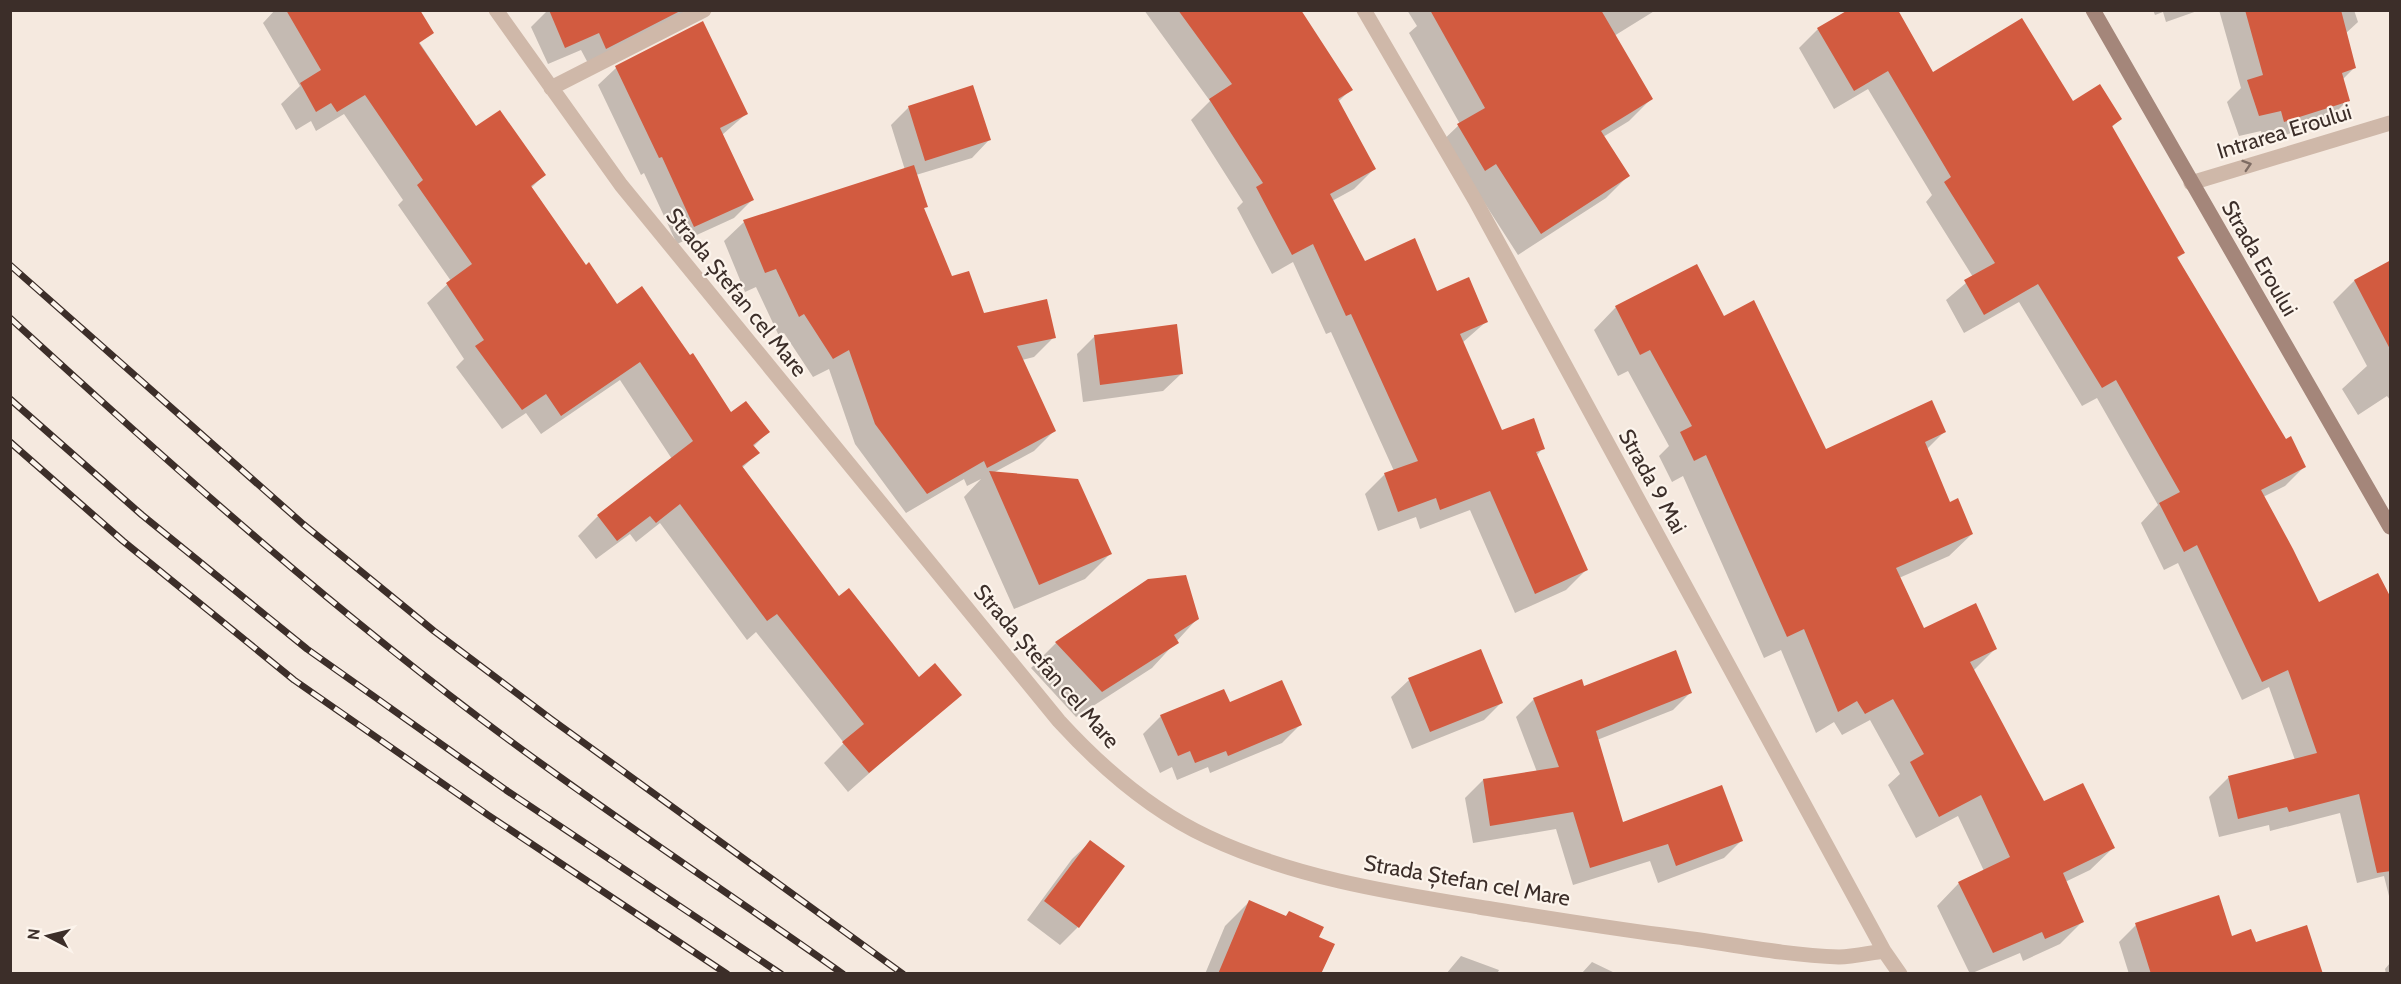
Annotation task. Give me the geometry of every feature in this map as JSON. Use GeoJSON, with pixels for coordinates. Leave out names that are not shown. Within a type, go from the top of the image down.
{"type":"FeatureCollection","features":[{"type":"Feature","properties":{"kind":"main road","name":"Strada Eroului"},"geometry":{"type":"LineString","coordinates":[[2093,10],[2391,527]]}},
{"type":"Feature","properties":{"kind":"street","name":"Strada Ștefan cel Mare"},"geometry":{"type":"LineString","coordinates":[[496,10],[621,185],[1059,721],[1090,754],[1131,790],[1166,814],[1206,836],[1248,854],[1303,872],[1405,895],[1629,930],[1804,953],[1840,957],[1884,951]]}},
{"type":"Feature","properties":{"kind":"street"},"geometry":{"type":"LineString","coordinates":[[551,88],[704,10]]}},
{"type":"Feature","properties":{"kind":"street","name":"Strada 9 Mai"},"geometry":{"type":"LineString","coordinates":[[1364,10],[1475,200],[1884,951],[1900,974]]}},
{"type":"Feature","properties":{"kind":"street","name":"Intrarea Eroului"},"geometry":{"type":"LineString","coordinates":[[2191,183],[2391,123]]}},
{"type":"Feature","properties":{"kind":"building"},"geometry":{"type":"Polygon","coordinates":[[[286,10],[420,10],[434,33],[419,43],[476,126],[500,110],[546,175],[531,186],[586,265],[589,262],[617,304],[642,286],[690,355],[693,353],[731,412],[746,401],[770,432],[753,445],[760,453],[742,466],[839,596],[849,588],[919,677],[935,663],[962,695],[869,773],[842,742],[864,724],[777,614],[767,621],[680,504],[656,523],[650,516],[617,541],[597,515],[693,441],[640,362],[561,416],[546,394],[522,410],[475,346],[484,340],[446,283],[472,264],[417,185],[423,180],[365,95],[337,112],[331,103],[316,112],[300,83],[321,70],[286,10]]]}},
{"type":"Feature","properties":{"kind":"building"},"geometry":{"type":"Polygon","coordinates":[[[549,10],[682,10],[606,49],[599,33],[565,48],[549,10]]]}},
{"type":"Feature","properties":{"kind":"building"},"geometry":{"type":"Polygon","coordinates":[[[1178,10],[1301,10],[1353,90],[1338,99],[1376,169],[1330,194],[1365,261],[1415,238],[1437,291],[1469,277],[1488,322],[1460,334],[1502,430],[1534,418],[1545,449],[1536,452],[1588,570],[1535,594],[1490,491],[1440,510],[1436,498],[1398,512],[1384,473],[1418,461],[1351,314],[1346,316],[1313,244],[1292,255],[1256,187],[1263,183],[1209,99],[1232,84],[1178,10]]]}},
{"type":"Feature","properties":{"kind":"building"},"geometry":{"type":"Polygon","coordinates":[[[1430,10],[1601,10],[1653,99],[1601,131],[1630,176],[1541,234],[1496,164],[1485,171],[1457,124],[1485,108],[1430,10]]]}},
{"type":"Feature","properties":{"kind":"building"},"geometry":{"type":"Polygon","coordinates":[[[1848,10],[1898,10],[1933,72],[2022,18],[2073,101],[2100,84],[2122,119],[2112,126],[2185,253],[2177,257],[2286,439],[2291,436],[2306,467],[2261,490],[2319,602],[2378,573],[2391,598],[2391,871],[2377,873],[2359,794],[2289,812],[2287,807],[2238,819],[2228,776],[2317,753],[2288,670],[2262,682],[2197,545],[2184,552],[2159,503],[2180,492],[2116,380],[2102,388],[2038,284],[1984,315],[1964,280],[1995,263],[1944,182],[1951,177],[1888,71],[1854,91],[1817,28],[1848,10]]]}},
{"type":"Feature","properties":{"kind":"building"},"geometry":{"type":"Polygon","coordinates":[[[2245,10],[2341,10],[2356,68],[2342,73],[2350,101],[2284,122],[2281,111],[2259,116],[2247,80],[2263,75],[2245,10]]]}},
{"type":"Feature","properties":{"kind":"building"},"geometry":{"type":"Polygon","coordinates":[[[703,21],[748,114],[720,128],[754,200],[694,227],[662,157],[659,158],[615,66],[703,21]]]}},
{"type":"Feature","properties":{"kind":"building"},"geometry":{"type":"Polygon","coordinates":[[[973,85],[991,140],[925,161],[908,106],[973,85]]]}},
{"type":"Feature","properties":{"kind":"building"},"geometry":{"type":"Polygon","coordinates":[[[914,165],[928,207],[924,208],[952,276],[969,271],[984,313],[1047,299],[1056,338],[1017,346],[1056,431],[987,468],[984,461],[927,494],[875,424],[849,350],[833,359],[804,314],[799,317],[776,269],[765,273],[743,220],[914,165]]]}},
{"type":"Feature","properties":{"kind":"building"},"geometry":{"type":"Polygon","coordinates":[[[2391,260],[2391,351],[2354,280],[2391,260]]]}},
{"type":"Feature","properties":{"kind":"building"},"geometry":{"type":"Polygon","coordinates":[[[1697,264],[1724,316],[1754,300],[1826,449],[1932,400],[1946,432],[1925,442],[1950,502],[1958,498],[1973,534],[1896,568],[1924,628],[1976,603],[1997,649],[1970,662],[2044,801],[2083,783],[2115,848],[2063,873],[2084,922],[2045,939],[2042,932],[1993,953],[1958,882],[2010,857],[1981,795],[1939,817],[1910,762],[1924,754],[1893,699],[1865,714],[1857,701],[1838,712],[1804,629],[1787,637],[1706,455],[1694,461],[1680,432],[1692,426],[1650,350],[1640,355],[1615,306],[1697,264]]]}},
{"type":"Feature","properties":{"kind":"building"},"geometry":{"type":"Polygon","coordinates":[[[1177,324],[1183,374],[1100,385],[1094,335],[1177,324]]]}},
{"type":"Feature","properties":{"kind":"building"},"geometry":{"type":"Polygon","coordinates":[[[989,471],[1078,479],[1112,554],[1039,585],[989,471]]]}},
{"type":"Feature","properties":{"kind":"building"},"geometry":{"type":"Polygon","coordinates":[[[1186,575],[1199,619],[1174,635],[1179,643],[1102,692],[1055,642],[1148,579],[1186,575]]]}},
{"type":"Feature","properties":{"kind":"building"},"geometry":{"type":"Polygon","coordinates":[[[1481,649],[1503,703],[1430,732],[1408,678],[1481,649]]]}},
{"type":"Feature","properties":{"kind":"building"},"geometry":{"type":"Polygon","coordinates":[[[1676,650],[1692,693],[1596,731],[1623,822],[1722,785],[1743,841],[1676,866],[1668,844],[1590,868],[1573,812],[1490,826],[1483,779],[1559,767],[1533,698],[1582,679],[1584,686],[1676,650]]]}},
{"type":"Feature","properties":{"kind":"building"},"geometry":{"type":"Polygon","coordinates":[[[1282,680],[1302,725],[1228,756],[1226,751],[1195,763],[1190,751],[1178,756],[1160,715],[1224,689],[1230,702],[1282,680]]]}},
{"type":"Feature","properties":{"kind":"building"},"geometry":{"type":"Polygon","coordinates":[[[1090,840],[1125,866],[1079,928],[1044,901],[1090,840]]]}},
{"type":"Feature","properties":{"kind":"building"},"geometry":{"type":"Polygon","coordinates":[[[2219,895],[2232,936],[2251,929],[2256,942],[2307,925],[2323,974],[2151,974],[2135,923],[2219,895]]]}},
{"type":"Feature","properties":{"kind":"building"},"geometry":{"type":"Polygon","coordinates":[[[1249,900],[1286,916],[1289,911],[1324,927],[1319,937],[1335,944],[1321,974],[1218,974],[1249,900]]]}},
{"type":"Feature","properties":{"kind":"railway"},"geometry":{"type":"LineString","coordinates":[[10,265],[303,524],[434,631],[551,719],[903,974]]}},
{"type":"Feature","properties":{"kind":"railway"},"geometry":{"type":"LineString","coordinates":[[10,318],[261,542],[457,701],[563,779],[843,974]]}},
{"type":"Feature","properties":{"kind":"railway"},"geometry":{"type":"LineString","coordinates":[[10,399],[142,515],[307,649],[506,790],[781,974]]}},
{"type":"Feature","properties":{"kind":"railway"},"geometry":{"type":"LineString","coordinates":[[10,442],[123,541],[294,680],[488,815],[727,974]]}}]}
